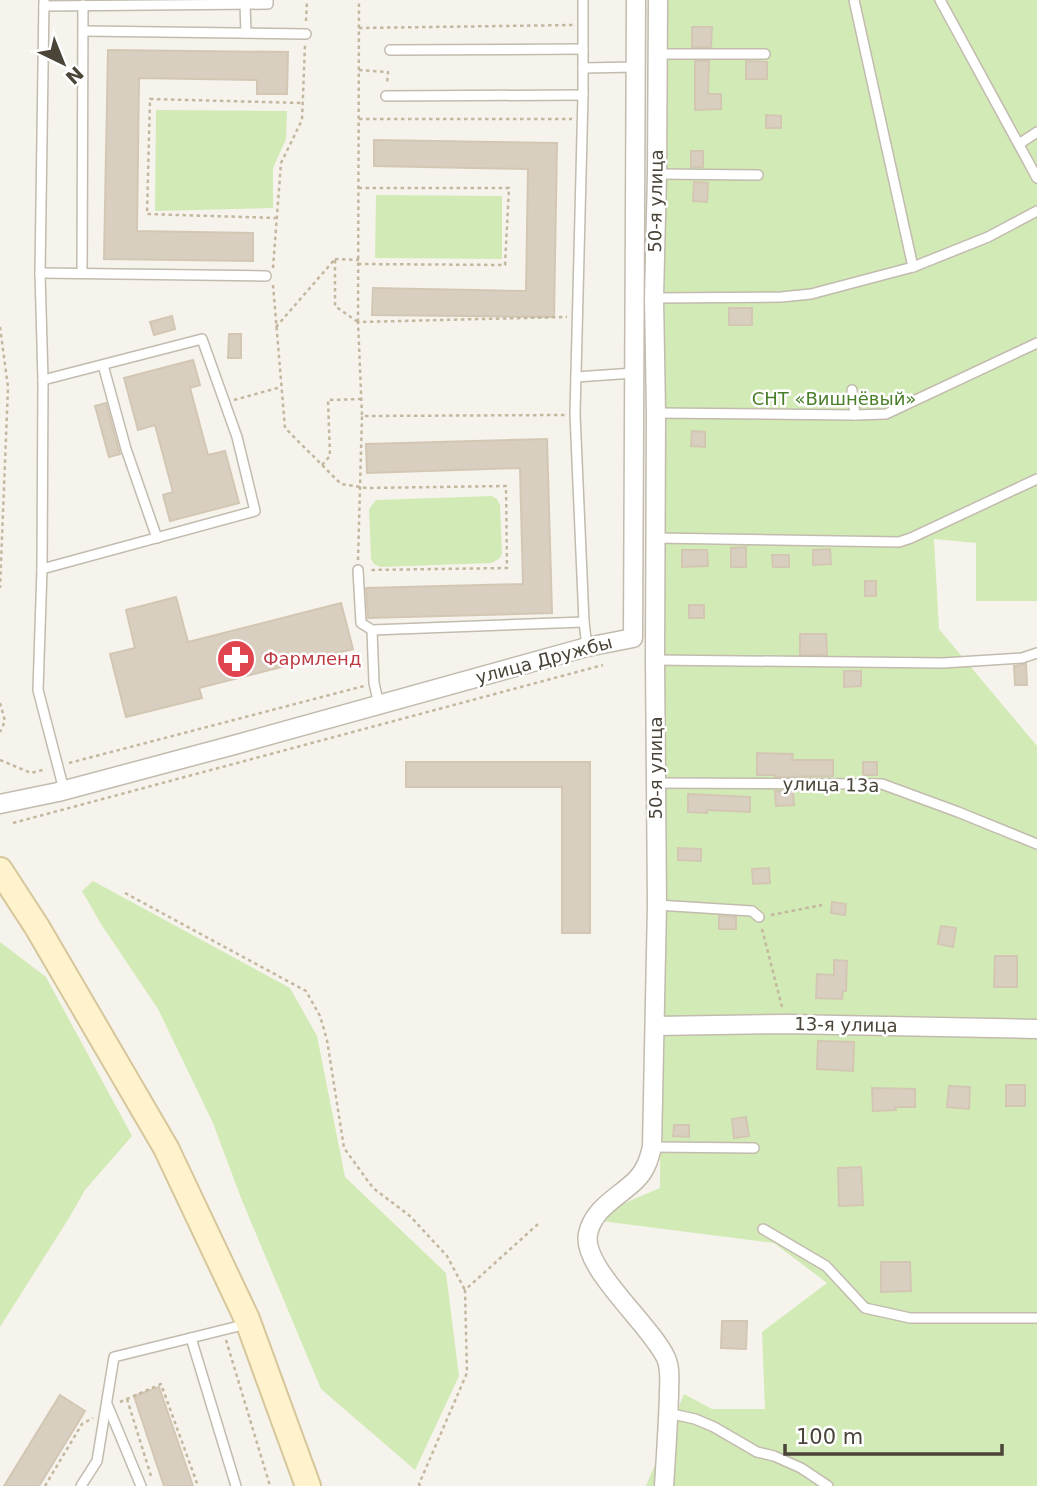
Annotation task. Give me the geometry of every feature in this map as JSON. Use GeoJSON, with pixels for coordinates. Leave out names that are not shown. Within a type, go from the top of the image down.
{"type":"FeatureCollection","features":[{"type":"Feature","properties":{"kind":"street","name":"улица Дружбы"},"geometry":{"type":"LineString","coordinates":[[0,804],[64,790],[587,647],[633,638],[636,0]]}},
{"type":"Feature","properties":{"kind":"street","name":"50-я улица"},"geometry":{"type":"LineString","coordinates":[[658,0],[654,298],[657,905],[652,1147],[648,1164],[637,1179],[595,1215],[587,1246],[596,1267],[657,1342],[668,1361],[664,1486]]}},
{"type":"Feature","properties":{"kind":"street"},"geometry":{"type":"LineString","coordinates":[[0,870],[37,927],[166,1148],[249,1324],[308,1486]]}},
{"type":"Feature","properties":{"kind":"street","name":"13-я улица"},"geometry":{"type":"LineString","coordinates":[[655,1026],[786,1024],[1037,1029]]}},
{"type":"Feature","properties":{"kind":"lane"},"geometry":{"type":"LineString","coordinates":[[64,790],[38,690],[42,569],[43,380],[40,273],[44,3],[268,4],[268,0]]}},
{"type":"Feature","properties":{"kind":"lane"},"geometry":{"type":"LineString","coordinates":[[583,0],[575,414],[587,647]]}},
{"type":"Feature","properties":{"kind":"lane"},"geometry":{"type":"LineString","coordinates":[[854,0],[913,267]]}},
{"type":"Feature","properties":{"kind":"lane"},"geometry":{"type":"LineString","coordinates":[[940,0],[1037,178]]}},
{"type":"Feature","properties":{"kind":"lane"},"geometry":{"type":"LineString","coordinates":[[245,4],[246,33]]}},
{"type":"Feature","properties":{"kind":"lane"},"geometry":{"type":"LineString","coordinates":[[82,273],[83,5]]}},
{"type":"Feature","properties":{"kind":"lane"},"geometry":{"type":"LineString","coordinates":[[83,31],[306,34]]}},
{"type":"Feature","properties":{"kind":"lane"},"geometry":{"type":"LineString","coordinates":[[390,50],[583,49]]}},
{"type":"Feature","properties":{"kind":"lane"},"geometry":{"type":"LineString","coordinates":[[658,54],[765,54]]}},
{"type":"Feature","properties":{"kind":"lane"},"geometry":{"type":"LineString","coordinates":[[583,68],[636,67]]}},
{"type":"Feature","properties":{"kind":"lane"},"geometry":{"type":"LineString","coordinates":[[386,96],[583,95]]}},
{"type":"Feature","properties":{"kind":"lane"},"geometry":{"type":"LineString","coordinates":[[1019,144],[1037,132]]}},
{"type":"Feature","properties":{"kind":"lane"},"geometry":{"type":"LineString","coordinates":[[657,174],[758,175]]}},
{"type":"Feature","properties":{"kind":"lane"},"geometry":{"type":"LineString","coordinates":[[654,298],[781,297],[811,294],[913,267],[988,237],[1037,211]]}},
{"type":"Feature","properties":{"kind":"lane"},"geometry":{"type":"LineString","coordinates":[[40,273],[265,276]]}},
{"type":"Feature","properties":{"kind":"lane"},"geometry":{"type":"LineString","coordinates":[[42,569],[255,511],[237,438],[202,339],[43,380]]}},
{"type":"Feature","properties":{"kind":"lane"},"geometry":{"type":"LineString","coordinates":[[656,413],[886,414],[1037,344]]}},
{"type":"Feature","properties":{"kind":"lane"},"geometry":{"type":"LineString","coordinates":[[103,365],[126,449],[157,538]]}},
{"type":"Feature","properties":{"kind":"lane"},"geometry":{"type":"LineString","coordinates":[[576,377],[634,373]]}},
{"type":"Feature","properties":{"kind":"lane"},"geometry":{"type":"LineString","coordinates":[[852,390],[855,415]]}},
{"type":"Feature","properties":{"kind":"lane"},"geometry":{"type":"LineString","coordinates":[[656,538],[898,542],[1037,479]]}},
{"type":"Feature","properties":{"kind":"lane"},"geometry":{"type":"LineString","coordinates":[[358,570],[361,623],[372,630],[584,622]]}},
{"type":"Feature","properties":{"kind":"lane"},"geometry":{"type":"LineString","coordinates":[[372,630],[374,683],[379,705]]}},
{"type":"Feature","properties":{"kind":"lane"},"geometry":{"type":"LineString","coordinates":[[655,660],[943,663],[1022,658],[1037,653]]}},
{"type":"Feature","properties":{"kind":"lane","name":"улица 13а"},"geometry":{"type":"LineString","coordinates":[[656,783],[882,784],[1037,844]]}},
{"type":"Feature","properties":{"kind":"lane"},"geometry":{"type":"LineString","coordinates":[[657,905],[752,911],[759,917]]}},
{"type":"Feature","properties":{"kind":"lane"},"geometry":{"type":"LineString","coordinates":[[652,1147],[754,1148]]}},
{"type":"Feature","properties":{"kind":"lane"},"geometry":{"type":"LineString","coordinates":[[763,1228],[826,1266],[865,1308],[909,1318],[1037,1318]]}},
{"type":"Feature","properties":{"kind":"lane"},"geometry":{"type":"LineString","coordinates":[[82,1486],[97,1461],[114,1357],[249,1324]]}},
{"type":"Feature","properties":{"kind":"lane"},"geometry":{"type":"LineString","coordinates":[[191,1338],[236,1486]]}},
{"type":"Feature","properties":{"kind":"lane"},"geometry":{"type":"LineString","coordinates":[[107,1402],[141,1486]]}},
{"type":"Feature","properties":{"kind":"lane"},"geometry":{"type":"LineString","coordinates":[[668,1413],[695,1419],[714,1427],[757,1452],[801,1468],[828,1486]]}},
{"type":"Feature","properties":{"kind":"path"},"geometry":{"type":"LineString","coordinates":[[307,0],[302,120],[281,163],[272,276],[285,428],[341,484],[360,488],[506,486],[508,568],[358,570],[360,488],[362,416],[358,322],[359,0]]}},
{"type":"Feature","properties":{"kind":"path"},"geometry":{"type":"LineString","coordinates":[[359,28],[583,25]]}},
{"type":"Feature","properties":{"kind":"path"},"geometry":{"type":"LineString","coordinates":[[359,70],[388,72],[386,96]]}},
{"type":"Feature","properties":{"kind":"path"},"geometry":{"type":"LineString","coordinates":[[277,218],[147,214],[150,99],[303,103]]}},
{"type":"Feature","properties":{"kind":"path"},"geometry":{"type":"LineString","coordinates":[[359,119],[582,119]]}},
{"type":"Feature","properties":{"kind":"path"},"geometry":{"type":"LineString","coordinates":[[335,259],[358,262],[505,265],[509,188],[359,188]]}},
{"type":"Feature","properties":{"kind":"path"},"geometry":{"type":"LineString","coordinates":[[276,327],[335,259]]}},
{"type":"Feature","properties":{"kind":"path"},"geometry":{"type":"LineString","coordinates":[[335,259],[335,306],[358,322],[577,317]]}},
{"type":"Feature","properties":{"kind":"path"},"geometry":{"type":"LineString","coordinates":[[0,327],[8,387],[0,588]]}},
{"type":"Feature","properties":{"kind":"path"},"geometry":{"type":"LineString","coordinates":[[225,402],[282,387]]}},
{"type":"Feature","properties":{"kind":"path"},"geometry":{"type":"LineString","coordinates":[[322,465],[330,456],[328,400],[362,399]]}},
{"type":"Feature","properties":{"kind":"path"},"geometry":{"type":"LineString","coordinates":[[362,416],[575,414]]}},
{"type":"Feature","properties":{"kind":"path"},"geometry":{"type":"LineString","coordinates":[[13,823],[603,665]]}},
{"type":"Feature","properties":{"kind":"path"},"geometry":{"type":"LineString","coordinates":[[0,760],[31,773],[374,683]]}},
{"type":"Feature","properties":{"kind":"path"},"geometry":{"type":"LineString","coordinates":[[0,703],[5,721],[0,732]]}},
{"type":"Feature","properties":{"kind":"path"},"geometry":{"type":"LineString","coordinates":[[125,893],[306,991],[320,1016],[327,1040],[344,1148],[373,1188],[410,1216],[447,1256],[465,1290],[467,1373],[420,1486]]}},
{"type":"Feature","properties":{"kind":"path"},"geometry":{"type":"LineString","coordinates":[[786,1024],[759,917],[822,905]]}},
{"type":"Feature","properties":{"kind":"path"},"geometry":{"type":"LineString","coordinates":[[465,1290],[538,1224]]}},
{"type":"Feature","properties":{"kind":"path"},"geometry":{"type":"LineString","coordinates":[[223,1330],[270,1486]]}},
{"type":"Feature","properties":{"kind":"path"},"geometry":{"type":"LineString","coordinates":[[154,1486],[127,1398],[161,1384],[198,1486]]}},
{"type":"Feature","properties":{"kind":"path"},"geometry":{"type":"LineString","coordinates":[[45,1486],[82,1424]]}},
{"type":"Feature","properties":{"kind":"green space","name":"СНТ «Вишнёвый»"},"geometry":{"type":"Polygon","coordinates":[[[666,0],[1037,0],[1037,601],[976,601],[976,543],[934,539],[939,629],[1037,746],[1037,1486],[646,1486],[684,1394],[712,1409],[765,1409],[762,1332],[827,1283],[774,1243],[601,1221],[620,1205],[660,1188],[666,0]]]}},
{"type":"Feature","properties":{"kind":"green space"},"geometry":{"type":"Polygon","coordinates":[[[156,110],[287,111],[286,139],[273,168],[273,208],[155,211],[156,110]]]}},
{"type":"Feature","properties":{"kind":"green space"},"geometry":{"type":"Polygon","coordinates":[[[376,195],[502,196],[502,259],[375,258],[376,195]]]}},
{"type":"Feature","properties":{"kind":"green space"},"geometry":{"type":"Polygon","coordinates":[[[492,496],[500,505],[502,553],[500,558],[492,563],[380,567],[371,559],[369,509],[376,500],[492,496]]]}},
{"type":"Feature","properties":{"kind":"green space"},"geometry":{"type":"Polygon","coordinates":[[[93,881],[290,988],[317,1036],[345,1177],[446,1273],[459,1376],[415,1470],[321,1389],[241,1198],[213,1123],[158,1009],[82,891],[93,881]]]}},
{"type":"Feature","properties":{"kind":"green space"},"geometry":{"type":"Polygon","coordinates":[[[0,942],[46,977],[132,1136],[85,1190],[0,1327],[0,942]]]}},
{"type":"Feature","properties":{"kind":"building"},"geometry":{"type":"Polygon","coordinates":[[[692,27],[712,27],[711,47],[692,47],[692,27]]]}},
{"type":"Feature","properties":{"kind":"building"},"geometry":{"type":"Polygon","coordinates":[[[108,50],[288,52],[287,94],[257,94],[257,80],[139,78],[137,231],[253,233],[253,261],[104,259],[108,50]]]}},
{"type":"Feature","properties":{"kind":"building"},"geometry":{"type":"Polygon","coordinates":[[[695,61],[709,61],[708,94],[721,94],[721,109],[695,110],[695,61]]]}},
{"type":"Feature","properties":{"kind":"building"},"geometry":{"type":"Polygon","coordinates":[[[746,61],[767,62],[767,79],[746,79],[746,61]]]}},
{"type":"Feature","properties":{"kind":"building"},"geometry":{"type":"Polygon","coordinates":[[[766,115],[781,116],[781,128],[766,128],[766,115]]]}},
{"type":"Feature","properties":{"kind":"building"},"geometry":{"type":"Polygon","coordinates":[[[374,140],[557,143],[554,317],[372,315],[373,288],[526,291],[528,169],[374,166],[374,140]]]}},
{"type":"Feature","properties":{"kind":"building"},"geometry":{"type":"Polygon","coordinates":[[[691,151],[703,151],[703,167],[691,167],[691,151]]]}},
{"type":"Feature","properties":{"kind":"building"},"geometry":{"type":"Polygon","coordinates":[[[694,182],[708,183],[707,202],[693,201],[694,182]]]}},
{"type":"Feature","properties":{"kind":"building"},"geometry":{"type":"Polygon","coordinates":[[[729,308],[752,308],[752,325],[729,325],[729,308]]]}},
{"type":"Feature","properties":{"kind":"building"},"geometry":{"type":"Polygon","coordinates":[[[172,316],[175,329],[154,335],[150,322],[172,316]]]}},
{"type":"Feature","properties":{"kind":"building"},"geometry":{"type":"Polygon","coordinates":[[[229,334],[241,334],[241,358],[228,358],[229,334]]]}},
{"type":"Feature","properties":{"kind":"building"},"geometry":{"type":"Polygon","coordinates":[[[193,360],[200,385],[190,388],[208,455],[225,451],[239,503],[170,521],[163,495],[173,492],[155,425],[138,430],[124,378],[193,360]]]}},
{"type":"Feature","properties":{"kind":"building"},"geometry":{"type":"Polygon","coordinates":[[[106,403],[120,454],[109,457],[95,406],[106,403]]]}},
{"type":"Feature","properties":{"kind":"building"},"geometry":{"type":"Polygon","coordinates":[[[692,431],[705,432],[705,447],[691,446],[692,431]]]}},
{"type":"Feature","properties":{"kind":"building"},"geometry":{"type":"Polygon","coordinates":[[[547,439],[552,613],[368,618],[366,588],[523,584],[520,468],[367,473],[366,444],[547,439]]]}},
{"type":"Feature","properties":{"kind":"building"},"geometry":{"type":"Polygon","coordinates":[[[746,547],[746,567],[731,567],[731,548],[746,547]]]}},
{"type":"Feature","properties":{"kind":"building"},"geometry":{"type":"Polygon","coordinates":[[[830,549],[831,564],[813,565],[813,550],[830,549]]]}},
{"type":"Feature","properties":{"kind":"building"},"geometry":{"type":"Polygon","coordinates":[[[682,550],[707,550],[708,566],[682,567],[682,550]]]}},
{"type":"Feature","properties":{"kind":"building"},"geometry":{"type":"Polygon","coordinates":[[[772,555],[789,555],[789,567],[773,567],[772,555]]]}},
{"type":"Feature","properties":{"kind":"building"},"geometry":{"type":"Polygon","coordinates":[[[865,581],[876,581],[876,596],[865,596],[865,581]]]}},
{"type":"Feature","properties":{"kind":"building"},"geometry":{"type":"Polygon","coordinates":[[[176,597],[188,642],[341,603],[353,649],[199,688],[202,698],[126,717],[110,654],[135,648],[126,610],[176,597]]]}},
{"type":"Feature","properties":{"kind":"building"},"geometry":{"type":"Polygon","coordinates":[[[689,605],[704,605],[704,618],[689,618],[689,605]]]}},
{"type":"Feature","properties":{"kind":"building"},"geometry":{"type":"Polygon","coordinates":[[[800,634],[826,634],[827,655],[800,655],[800,634]]]}},
{"type":"Feature","properties":{"kind":"building"},"geometry":{"type":"Polygon","coordinates":[[[1026,664],[1027,685],[1015,685],[1014,666],[1026,664]]]}},
{"type":"Feature","properties":{"kind":"building"},"geometry":{"type":"Polygon","coordinates":[[[844,671],[861,671],[861,686],[844,687],[844,671]]]}},
{"type":"Feature","properties":{"kind":"building"},"geometry":{"type":"Polygon","coordinates":[[[757,753],[793,754],[792,760],[833,760],[833,776],[757,775],[757,753]]]}},
{"type":"Feature","properties":{"kind":"building"},"geometry":{"type":"Polygon","coordinates":[[[406,762],[590,762],[590,933],[562,933],[562,787],[406,787],[406,762]]]}},
{"type":"Feature","properties":{"kind":"building"},"geometry":{"type":"Polygon","coordinates":[[[863,762],[877,762],[877,775],[863,775],[863,762]]]}},
{"type":"Feature","properties":{"kind":"building"},"geometry":{"type":"Polygon","coordinates":[[[775,791],[793,791],[794,805],[776,806],[775,791]]]}},
{"type":"Feature","properties":{"kind":"building"},"geometry":{"type":"Polygon","coordinates":[[[688,794],[750,797],[750,812],[688,812],[688,794]]]}},
{"type":"Feature","properties":{"kind":"building"},"geometry":{"type":"Polygon","coordinates":[[[678,848],[701,849],[701,861],[678,860],[678,848]]]}},
{"type":"Feature","properties":{"kind":"building"},"geometry":{"type":"Polygon","coordinates":[[[769,868],[770,883],[753,884],[752,869],[769,868]]]}},
{"type":"Feature","properties":{"kind":"building"},"geometry":{"type":"Polygon","coordinates":[[[832,902],[846,904],[845,915],[831,913],[832,902]]]}},
{"type":"Feature","properties":{"kind":"building"},"geometry":{"type":"Polygon","coordinates":[[[719,916],[736,917],[736,929],[719,929],[719,916]]]}},
{"type":"Feature","properties":{"kind":"building"},"geometry":{"type":"Polygon","coordinates":[[[941,926],[956,928],[953,947],[938,944],[941,926]]]}},
{"type":"Feature","properties":{"kind":"building"},"geometry":{"type":"Polygon","coordinates":[[[995,956],[1017,956],[1017,987],[994,987],[995,956]]]}},
{"type":"Feature","properties":{"kind":"building"},"geometry":{"type":"Polygon","coordinates":[[[834,960],[847,961],[846,991],[843,991],[842,999],[816,998],[817,974],[834,975],[834,960]]]}},
{"type":"Feature","properties":{"kind":"building"},"geometry":{"type":"Polygon","coordinates":[[[818,1041],[854,1042],[853,1071],[817,1069],[818,1041]]]}},
{"type":"Feature","properties":{"kind":"building"},"geometry":{"type":"Polygon","coordinates":[[[1006,1085],[1025,1085],[1025,1106],[1006,1106],[1006,1085]]]}},
{"type":"Feature","properties":{"kind":"building"},"geometry":{"type":"Polygon","coordinates":[[[949,1086],[970,1087],[969,1109],[947,1107],[949,1086]]]}},
{"type":"Feature","properties":{"kind":"building"},"geometry":{"type":"Polygon","coordinates":[[[872,1088],[915,1089],[915,1107],[873,1111],[872,1088]]]}},
{"type":"Feature","properties":{"kind":"building"},"geometry":{"type":"Polygon","coordinates":[[[746,1117],[749,1136],[734,1138],[732,1119],[746,1117]]]}},
{"type":"Feature","properties":{"kind":"building"},"geometry":{"type":"Polygon","coordinates":[[[674,1125],[689,1125],[689,1137],[673,1136],[674,1125]]]}},
{"type":"Feature","properties":{"kind":"building"},"geometry":{"type":"Polygon","coordinates":[[[861,1167],[863,1205],[839,1206],[838,1168],[861,1167]]]}},
{"type":"Feature","properties":{"kind":"building"},"geometry":{"type":"Polygon","coordinates":[[[881,1262],[910,1262],[911,1291],[881,1292],[881,1262]]]}},
{"type":"Feature","properties":{"kind":"building"},"geometry":{"type":"Polygon","coordinates":[[[722,1321],[747,1321],[746,1349],[721,1348],[722,1321]]]}},
{"type":"Feature","properties":{"kind":"building"},"geometry":{"type":"Polygon","coordinates":[[[159,1387],[193,1486],[164,1486],[134,1396],[159,1387]]]}},
{"type":"Feature","properties":{"kind":"building"},"geometry":{"type":"Polygon","coordinates":[[[60,1395],[85,1411],[39,1486],[4,1486],[60,1395]]]}},
{"type":"Feature","properties":{"kind":"place","name":"Фармленд"},"geometry":{"type":"Point","coordinates":[236,659]}}]}
